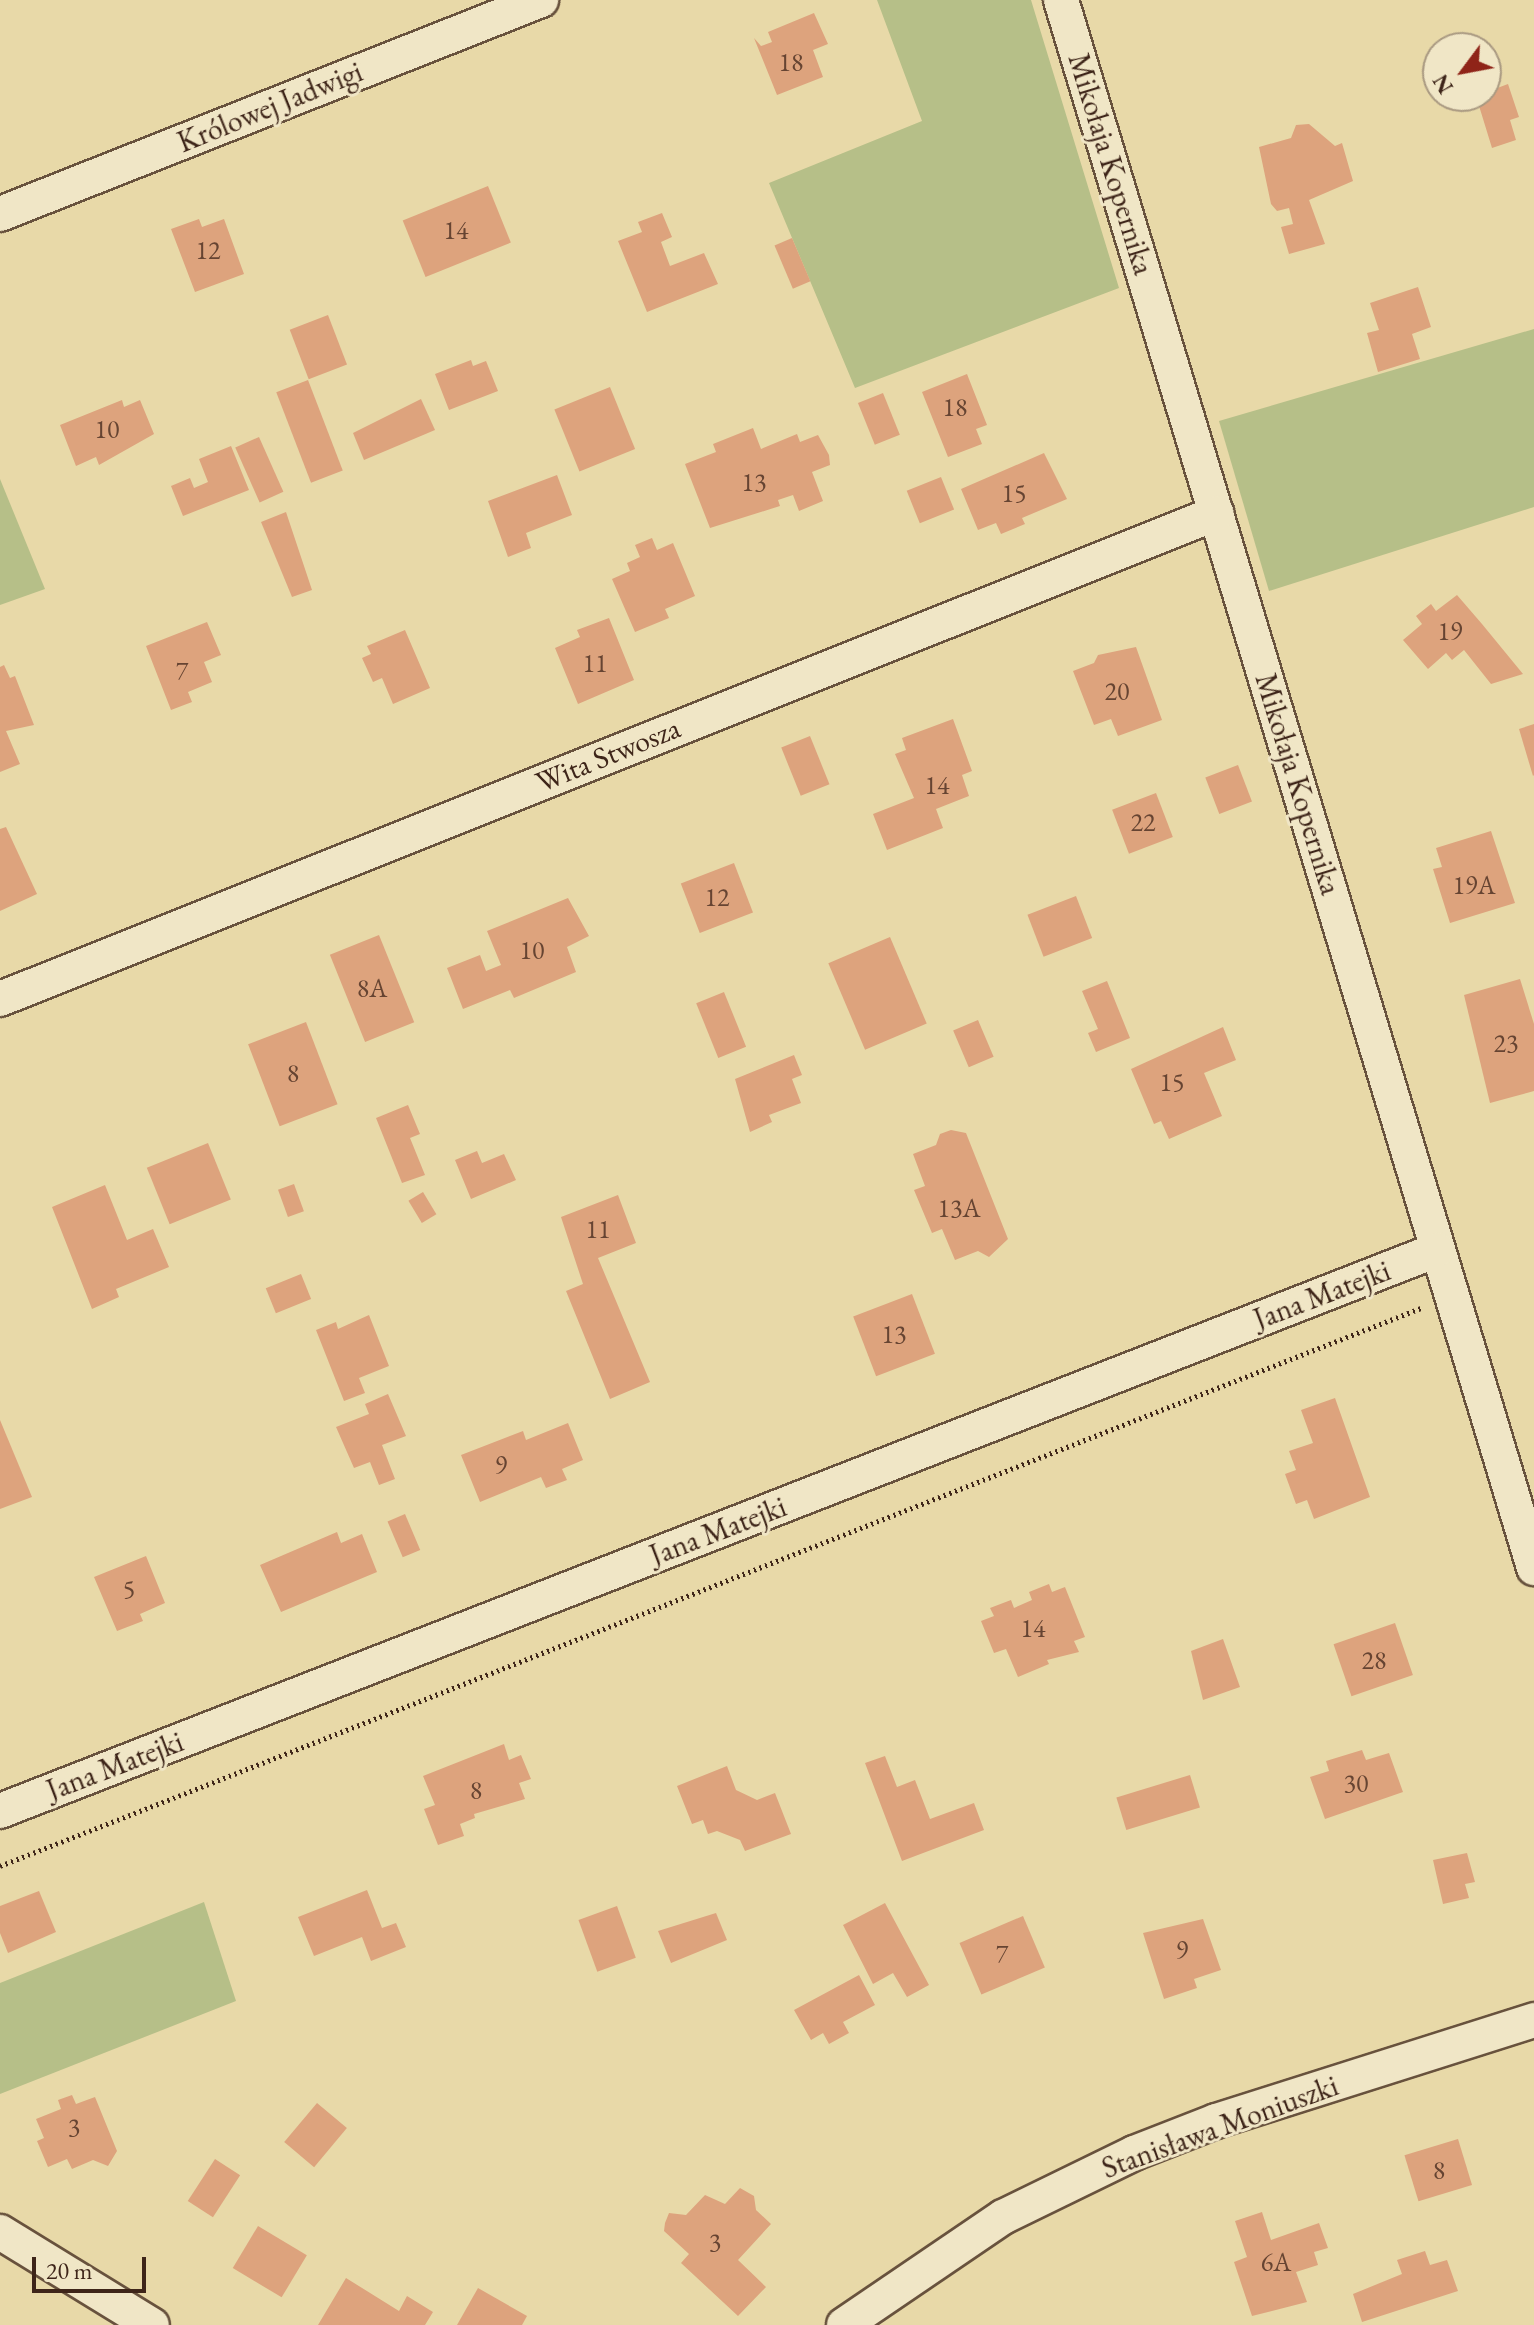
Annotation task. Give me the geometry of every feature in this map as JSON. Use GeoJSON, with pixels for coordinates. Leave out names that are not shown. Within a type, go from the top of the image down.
{"type":"FeatureCollection","features":[{"type":"Feature","properties":{"kind":"street","name":"Królowej Jadwigi"},"geometry":{"type":"LineString","coordinates":[[0,214],[541,0]]}},
{"type":"Feature","properties":{"kind":"street","name":"Mikołaja Kopernika"},"geometry":{"type":"LineString","coordinates":[[1061,0],[1534,1568]]}},
{"type":"Feature","properties":{"kind":"street","name":"Wita Stwosza"},"geometry":{"type":"LineString","coordinates":[[0,999],[1217,513]]}},
{"type":"Feature","properties":{"kind":"street","name":"Jana Matejki"},"geometry":{"type":"LineString","coordinates":[[0,1811],[1437,1250]]}},
{"type":"Feature","properties":{"kind":"street","name":"Stanisława Moniuszki"},"geometry":{"type":"LineString","coordinates":[[844,2325],[1003,2217],[1134,2153],[1216,2121],[1534,2020]]}},
{"type":"Feature","properties":{"kind":"street"},"geometry":{"type":"LineString","coordinates":[[0,2232],[152,2325]]}},
{"type":"Feature","properties":{"kind":"path"},"geometry":{"type":"LineString","coordinates":[[0,1866],[1417,1307],[1437,1314],[1440,1325],[1459,1320]]}},
{"type":"Feature","properties":{"kind":"green space"},"geometry":{"type":"Polygon","coordinates":[[[877,0],[1031,0],[1119,288],[855,388],[769,183],[922,121],[877,0]]]}},
{"type":"Feature","properties":{"kind":"green space"},"geometry":{"type":"Polygon","coordinates":[[[1534,329],[1534,507],[1269,591],[1219,421],[1534,329]]]}},
{"type":"Feature","properties":{"kind":"green space"},"geometry":{"type":"Polygon","coordinates":[[[0,479],[45,589],[0,605],[0,479]]]}},
{"type":"Feature","properties":{"kind":"green space"},"geometry":{"type":"Polygon","coordinates":[[[204,1902],[236,2001],[0,2094],[0,1983],[204,1902]]]}},
{"type":"Feature","properties":{"kind":"building"},"geometry":{"type":"Polygon","coordinates":[[[814,13],[828,44],[813,50],[823,77],[777,95],[754,38],[761,46],[772,42],[768,32],[814,13]]]}},
{"type":"Feature","properties":{"kind":"building"},"geometry":{"type":"Polygon","coordinates":[[[1508,84],[1519,117],[1510,120],[1516,140],[1492,148],[1481,112],[1502,112],[1502,86],[1508,84]]]}},
{"type":"Feature","properties":{"kind":"building"},"geometry":{"type":"Polygon","coordinates":[[[1309,124],[1335,146],[1342,143],[1353,181],[1309,200],[1325,244],[1289,254],[1281,227],[1293,224],[1289,208],[1277,211],[1271,204],[1259,147],[1291,138],[1296,125],[1309,124]]]}},
{"type":"Feature","properties":{"kind":"building"},"geometry":{"type":"Polygon","coordinates":[[[488,186],[511,243],[426,277],[403,220],[488,186]]]}},
{"type":"Feature","properties":{"kind":"building"},"geometry":{"type":"Polygon","coordinates":[[[662,213],[672,237],[661,242],[670,266],[704,253],[718,284],[647,312],[618,241],[642,232],[638,222],[662,213]]]}},
{"type":"Feature","properties":{"kind":"building"},"geometry":{"type":"Polygon","coordinates":[[[199,219],[202,227],[224,219],[244,274],[195,292],[171,229],[199,219]]]}},
{"type":"Feature","properties":{"kind":"building"},"geometry":{"type":"Polygon","coordinates":[[[792,238],[810,281],[793,289],[775,245],[792,238]]]}},
{"type":"Feature","properties":{"kind":"building"},"geometry":{"type":"Polygon","coordinates":[[[1418,287],[1431,327],[1412,334],[1420,359],[1378,372],[1367,333],[1379,330],[1370,303],[1418,287]]]}},
{"type":"Feature","properties":{"kind":"building"},"geometry":{"type":"Polygon","coordinates":[[[328,315],[347,364],[309,379],[290,330],[328,315]]]}},
{"type":"Feature","properties":{"kind":"building"},"geometry":{"type":"Polygon","coordinates":[[[471,360],[473,366],[486,361],[498,391],[449,410],[435,374],[471,360]]]}},
{"type":"Feature","properties":{"kind":"building"},"geometry":{"type":"Polygon","coordinates":[[[967,374],[987,425],[976,429],[982,444],[948,457],[922,392],[967,374]]]}},
{"type":"Feature","properties":{"kind":"building"},"geometry":{"type":"Polygon","coordinates":[[[308,380],[343,471],[311,483],[276,392],[308,380]]]}},
{"type":"Feature","properties":{"kind":"building"},"geometry":{"type":"Polygon","coordinates":[[[610,387],[635,449],[579,472],[554,409],[610,387]]]}},
{"type":"Feature","properties":{"kind":"building"},"geometry":{"type":"Polygon","coordinates":[[[883,393],[900,435],[875,445],[858,403],[883,393]]]}},
{"type":"Feature","properties":{"kind":"building"},"geometry":{"type":"Polygon","coordinates":[[[421,399],[435,430],[364,460],[353,433],[421,399]]]}},
{"type":"Feature","properties":{"kind":"building"},"geometry":{"type":"Polygon","coordinates":[[[122,400],[124,407],[140,400],[154,434],[99,465],[96,457],[76,466],[60,425],[122,400]]]}},
{"type":"Feature","properties":{"kind":"building"},"geometry":{"type":"Polygon","coordinates":[[[753,428],[761,449],[797,434],[800,442],[818,435],[829,455],[830,465],[812,472],[823,501],[799,511],[793,495],[778,500],[780,506],[710,528],[685,464],[716,452],[713,444],[753,428]]]}},
{"type":"Feature","properties":{"kind":"building"},"geometry":{"type":"Polygon","coordinates":[[[259,437],[283,492],[260,502],[235,448],[259,437]]]}},
{"type":"Feature","properties":{"kind":"building"},"geometry":{"type":"Polygon","coordinates":[[[231,446],[249,490],[183,516],[171,486],[190,478],[194,488],[208,482],[199,459],[231,446]]]}},
{"type":"Feature","properties":{"kind":"building"},"geometry":{"type":"Polygon","coordinates":[[[1044,453],[1067,499],[1022,518],[1025,524],[1001,534],[996,523],[978,530],[961,489],[1044,453]]]}},
{"type":"Feature","properties":{"kind":"building"},"geometry":{"type":"Polygon","coordinates":[[[557,475],[572,515],[526,533],[531,548],[508,557],[488,501],[557,475]]]}},
{"type":"Feature","properties":{"kind":"building"},"geometry":{"type":"Polygon","coordinates":[[[941,477],[954,509],[920,523],[907,491],[941,477]]]}},
{"type":"Feature","properties":{"kind":"building"},"geometry":{"type":"Polygon","coordinates":[[[286,512],[312,590],[292,597],[261,522],[286,512]]]}},
{"type":"Feature","properties":{"kind":"building"},"geometry":{"type":"Polygon","coordinates":[[[652,538],[657,550],[673,543],[695,596],[665,609],[669,618],[635,632],[612,579],[630,571],[627,563],[640,557],[635,545],[652,538]]]}},
{"type":"Feature","properties":{"kind":"building"},"geometry":{"type":"Polygon","coordinates":[[[1457,595],[1523,674],[1491,684],[1464,650],[1452,660],[1446,653],[1428,669],[1403,640],[1422,624],[1416,616],[1431,604],[1436,611],[1457,595]]]}},
{"type":"Feature","properties":{"kind":"building"},"geometry":{"type":"Polygon","coordinates":[[[609,618],[634,680],[578,704],[555,648],[580,637],[577,630],[609,618]]]}},
{"type":"Feature","properties":{"kind":"building"},"geometry":{"type":"Polygon","coordinates":[[[207,622],[221,655],[204,662],[212,682],[188,692],[192,702],[171,710],[146,646],[207,622]]]}},
{"type":"Feature","properties":{"kind":"building"},"geometry":{"type":"Polygon","coordinates":[[[405,630],[430,688],[393,704],[382,678],[373,682],[362,658],[371,654],[367,646],[405,630]]]}},
{"type":"Feature","properties":{"kind":"building"},"geometry":{"type":"Polygon","coordinates":[[[1136,647],[1162,720],[1118,736],[1111,719],[1094,725],[1073,671],[1094,663],[1098,655],[1136,647]]]}},
{"type":"Feature","properties":{"kind":"building"},"geometry":{"type":"Polygon","coordinates":[[[4,665],[10,678],[15,676],[34,725],[6,731],[20,764],[0,772],[0,667],[4,665]]]}},
{"type":"Feature","properties":{"kind":"building"},"geometry":{"type":"Polygon","coordinates":[[[953,719],[972,771],[962,775],[969,796],[936,809],[943,828],[887,850],[873,814],[914,798],[895,754],[906,750],[902,738],[953,719]]]}},
{"type":"Feature","properties":{"kind":"building"},"geometry":{"type":"Polygon","coordinates":[[[1534,724],[1534,775],[1533,776],[1519,729],[1534,724]]]}},
{"type":"Feature","properties":{"kind":"building"},"geometry":{"type":"Polygon","coordinates":[[[810,736],[829,784],[801,796],[781,748],[810,736]]]}},
{"type":"Feature","properties":{"kind":"building"},"geometry":{"type":"Polygon","coordinates":[[[1238,765],[1252,801],[1219,814],[1205,778],[1238,765]]]}},
{"type":"Feature","properties":{"kind":"building"},"geometry":{"type":"Polygon","coordinates":[[[1156,793],[1173,837],[1129,854],[1112,810],[1156,793]]]}},
{"type":"Feature","properties":{"kind":"building"},"geometry":{"type":"Polygon","coordinates":[[[6,827],[37,894],[0,911],[0,829],[6,827]]]}},
{"type":"Feature","properties":{"kind":"building"},"geometry":{"type":"Polygon","coordinates":[[[1491,831],[1515,903],[1450,923],[1433,869],[1442,867],[1436,848],[1491,831]]]}},
{"type":"Feature","properties":{"kind":"building"},"geometry":{"type":"Polygon","coordinates":[[[734,863],[753,912],[700,933],[681,883],[734,863]]]}},
{"type":"Feature","properties":{"kind":"building"},"geometry":{"type":"Polygon","coordinates":[[[1076,896],[1092,938],[1044,957],[1027,915],[1076,896]]]}},
{"type":"Feature","properties":{"kind":"building"},"geometry":{"type":"Polygon","coordinates":[[[568,898],[589,936],[567,947],[576,972],[514,998],[510,990],[463,1009],[447,968],[480,955],[486,971],[501,965],[487,931],[568,898]]]}},
{"type":"Feature","properties":{"kind":"building"},"geometry":{"type":"Polygon","coordinates":[[[379,935],[414,1022],[365,1042],[330,955],[379,935]]]}},
{"type":"Feature","properties":{"kind":"building"},"geometry":{"type":"Polygon","coordinates":[[[890,937],[927,1024],[865,1050],[828,963],[890,937]]]}},
{"type":"Feature","properties":{"kind":"building"},"geometry":{"type":"Polygon","coordinates":[[[1520,979],[1534,1024],[1534,1091],[1490,1103],[1464,995],[1520,979]]]}},
{"type":"Feature","properties":{"kind":"building"},"geometry":{"type":"Polygon","coordinates":[[[1107,981],[1130,1038],[1096,1052],[1088,1033],[1098,1029],[1082,991],[1107,981]]]}},
{"type":"Feature","properties":{"kind":"building"},"geometry":{"type":"Polygon","coordinates":[[[724,992],[746,1047],[718,1058],[696,1003],[724,992]]]}},
{"type":"Feature","properties":{"kind":"building"},"geometry":{"type":"Polygon","coordinates":[[[978,1020],[994,1057],[969,1067],[953,1031],[978,1020]]]}},
{"type":"Feature","properties":{"kind":"building"},"geometry":{"type":"Polygon","coordinates":[[[306,1022],[338,1104],[280,1126],[248,1044],[306,1022]]]}},
{"type":"Feature","properties":{"kind":"building"},"geometry":{"type":"Polygon","coordinates":[[[1223,1027],[1236,1060],[1204,1073],[1222,1116],[1169,1139],[1161,1121],[1154,1124],[1131,1069],[1223,1027]]]}},
{"type":"Feature","properties":{"kind":"building"},"geometry":{"type":"Polygon","coordinates":[[[794,1055],[802,1075],[792,1079],[801,1103],[769,1115],[772,1122],[750,1132],[735,1079],[794,1055]]]}},
{"type":"Feature","properties":{"kind":"building"},"geometry":{"type":"Polygon","coordinates":[[[408,1105],[420,1134],[410,1138],[425,1175],[402,1183],[376,1118],[408,1105]]]}},
{"type":"Feature","properties":{"kind":"building"},"geometry":{"type":"Polygon","coordinates":[[[951,1130],[966,1133],[1008,1239],[989,1257],[978,1251],[955,1260],[942,1229],[932,1233],[914,1190],[925,1186],[913,1154],[936,1145],[940,1134],[951,1130]]]}},
{"type":"Feature","properties":{"kind":"building"},"geometry":{"type":"Polygon","coordinates":[[[208,1143],[231,1200],[170,1224],[147,1168],[208,1143]]]}},
{"type":"Feature","properties":{"kind":"building"},"geometry":{"type":"Polygon","coordinates":[[[477,1151],[482,1163],[504,1154],[516,1180],[471,1199],[455,1160],[477,1151]]]}},
{"type":"Feature","properties":{"kind":"building"},"geometry":{"type":"Polygon","coordinates":[[[294,1184],[304,1211],[288,1217],[278,1190],[294,1184]]]}},
{"type":"Feature","properties":{"kind":"building"},"geometry":{"type":"Polygon","coordinates":[[[105,1185],[127,1240],[153,1229],[169,1267],[116,1289],[119,1297],[92,1309],[52,1207],[105,1185]]]}},
{"type":"Feature","properties":{"kind":"building"},"geometry":{"type":"Polygon","coordinates":[[[423,1192],[436,1214],[422,1223],[408,1201],[423,1192]]]}},
{"type":"Feature","properties":{"kind":"building"},"geometry":{"type":"Polygon","coordinates":[[[618,1195],[636,1243],[598,1258],[650,1382],[610,1399],[566,1291],[583,1284],[561,1217],[618,1195]]]}},
{"type":"Feature","properties":{"kind":"building"},"geometry":{"type":"Polygon","coordinates":[[[301,1274],[311,1299],[276,1313],[266,1288],[301,1274]]]}},
{"type":"Feature","properties":{"kind":"building"},"geometry":{"type":"Polygon","coordinates":[[[912,1294],[935,1354],[876,1376],[853,1317],[912,1294]]]}},
{"type":"Feature","properties":{"kind":"building"},"geometry":{"type":"Polygon","coordinates":[[[369,1315],[389,1366],[359,1378],[365,1393],[344,1401],[316,1330],[336,1322],[338,1329],[369,1315]]]}},
{"type":"Feature","properties":{"kind":"building"},"geometry":{"type":"Polygon","coordinates":[[[388,1394],[406,1436],[382,1445],[395,1479],[379,1485],[370,1462],[354,1468],[336,1427],[369,1414],[365,1404],[388,1394]]]}},
{"type":"Feature","properties":{"kind":"building"},"geometry":{"type":"Polygon","coordinates":[[[1335,1398],[1370,1497],[1314,1519],[1307,1500],[1296,1504],[1285,1474],[1296,1470],[1289,1451],[1313,1443],[1301,1410],[1335,1398]]]}},
{"type":"Feature","properties":{"kind":"building"},"geometry":{"type":"Polygon","coordinates":[[[0,1420],[32,1497],[0,1509],[0,1420]]]}},
{"type":"Feature","properties":{"kind":"building"},"geometry":{"type":"Polygon","coordinates":[[[568,1423],[583,1460],[562,1469],[567,1480],[546,1488],[541,1477],[480,1502],[461,1455],[523,1431],[526,1440],[568,1423]]]}},
{"type":"Feature","properties":{"kind":"building"},"geometry":{"type":"Polygon","coordinates":[[[405,1514],[420,1550],[403,1557],[388,1521],[405,1514]]]}},
{"type":"Feature","properties":{"kind":"building"},"geometry":{"type":"Polygon","coordinates":[[[337,1532],[341,1543],[362,1534],[377,1572],[281,1612],[260,1565],[337,1532]]]}},
{"type":"Feature","properties":{"kind":"building"},"geometry":{"type":"Polygon","coordinates":[[[146,1556],[165,1603],[140,1614],[143,1621],[117,1631],[94,1577],[146,1556]]]}},
{"type":"Feature","properties":{"kind":"building"},"geometry":{"type":"Polygon","coordinates":[[[1049,1584],[1052,1592],[1065,1587],[1085,1637],[1074,1641],[1079,1652],[1047,1660],[1049,1664],[1018,1677],[1006,1649],[994,1653],[981,1621],[994,1616],[990,1608],[1011,1600],[1014,1608],[1032,1600],[1029,1592],[1049,1584]]]}},
{"type":"Feature","properties":{"kind":"building"},"geometry":{"type":"Polygon","coordinates":[[[1395,1623],[1413,1675],[1351,1696],[1334,1644],[1395,1623]]]}},
{"type":"Feature","properties":{"kind":"building"},"geometry":{"type":"Polygon","coordinates":[[[1223,1639],[1240,1687],[1203,1700],[1191,1651],[1223,1639]]]}},
{"type":"Feature","properties":{"kind":"building"},"geometry":{"type":"Polygon","coordinates":[[[504,1744],[509,1760],[521,1755],[531,1779],[519,1783],[525,1799],[474,1814],[475,1818],[460,1824],[464,1836],[438,1845],[424,1809],[435,1805],[423,1776],[504,1744]]]}},
{"type":"Feature","properties":{"kind":"building"},"geometry":{"type":"Polygon","coordinates":[[[1362,1750],[1366,1760],[1389,1753],[1403,1792],[1325,1819],[1310,1777],[1329,1771],[1326,1761],[1362,1750]]]}},
{"type":"Feature","properties":{"kind":"building"},"geometry":{"type":"Polygon","coordinates":[[[885,1756],[897,1787],[915,1780],[930,1819],[974,1803],[984,1830],[902,1861],[865,1763],[885,1756]]]}},
{"type":"Feature","properties":{"kind":"building"},"geometry":{"type":"Polygon","coordinates":[[[727,1766],[736,1790],[757,1800],[775,1793],[791,1834],[745,1851],[740,1840],[717,1831],[708,1834],[703,1820],[692,1824],[677,1786],[727,1766]]]}},
{"type":"Feature","properties":{"kind":"building"},"geometry":{"type":"Polygon","coordinates":[[[1190,1775],[1200,1808],[1126,1830],[1116,1798],[1190,1775]]]}},
{"type":"Feature","properties":{"kind":"building"},"geometry":{"type":"Polygon","coordinates":[[[1467,1853],[1475,1882],[1465,1884],[1469,1898],[1443,1904],[1433,1860],[1467,1853]]]}},
{"type":"Feature","properties":{"kind":"building"},"geometry":{"type":"Polygon","coordinates":[[[367,1890],[382,1928],[396,1923],[406,1947],[371,1961],[362,1937],[314,1956],[298,1917],[367,1890]]]}},
{"type":"Feature","properties":{"kind":"building"},"geometry":{"type":"Polygon","coordinates":[[[39,1891],[56,1932],[8,1953],[0,1933],[0,1906],[39,1891]]]}},
{"type":"Feature","properties":{"kind":"building"},"geometry":{"type":"Polygon","coordinates":[[[885,1903],[929,1985],[907,1997],[893,1973],[873,1984],[843,1925],[885,1903]]]}},
{"type":"Feature","properties":{"kind":"building"},"geometry":{"type":"Polygon","coordinates":[[[617,1906],[636,1958],[597,1972],[578,1920],[617,1906]]]}},
{"type":"Feature","properties":{"kind":"building"},"geometry":{"type":"Polygon","coordinates":[[[716,1913],[727,1940],[671,1963],[658,1931],[716,1913]]]}},
{"type":"Feature","properties":{"kind":"building"},"geometry":{"type":"Polygon","coordinates":[[[1023,1916],[1045,1968],[981,1995],[959,1943],[1023,1916]]]}},
{"type":"Feature","properties":{"kind":"building"},"geometry":{"type":"Polygon","coordinates":[[[1203,1919],[1221,1970],[1194,1979],[1197,1988],[1164,1999],[1143,1933],[1203,1919]]]}},
{"type":"Feature","properties":{"kind":"building"},"geometry":{"type":"Polygon","coordinates":[[[859,1975],[875,2005],[843,2022],[849,2033],[829,2044],[823,2033],[811,2040],[794,2010],[859,1975]]]}},
{"type":"Feature","properties":{"kind":"building"},"geometry":{"type":"Polygon","coordinates":[[[72,2095],[76,2104],[95,2097],[117,2151],[108,2166],[93,2160],[72,2169],[67,2159],[48,2167],[37,2141],[44,2138],[36,2119],[61,2109],[58,2100],[72,2095]]]}},
{"type":"Feature","properties":{"kind":"building"},"geometry":{"type":"Polygon","coordinates":[[[317,2103],[347,2128],[314,2167],[284,2142],[317,2103]]]}},
{"type":"Feature","properties":{"kind":"building"},"geometry":{"type":"Polygon","coordinates":[[[1458,2139],[1472,2185],[1418,2201],[1404,2155],[1458,2139]]]}},
{"type":"Feature","properties":{"kind":"building"},"geometry":{"type":"Polygon","coordinates":[[[215,2159],[240,2175],[213,2217],[188,2201],[215,2159]]]}},
{"type":"Feature","properties":{"kind":"building"},"geometry":{"type":"Polygon","coordinates":[[[740,2188],[754,2196],[756,2210],[771,2224],[738,2260],[766,2287],[738,2316],[681,2263],[689,2254],[664,2231],[669,2213],[686,2215],[705,2195],[725,2204],[740,2188]]]}},
{"type":"Feature","properties":{"kind":"building"},"geometry":{"type":"Polygon","coordinates":[[[1262,2212],[1271,2240],[1319,2223],[1328,2248],[1314,2252],[1318,2265],[1296,2272],[1307,2302],[1252,2316],[1234,2262],[1247,2257],[1235,2221],[1262,2212]]]}},
{"type":"Feature","properties":{"kind":"building"},"geometry":{"type":"Polygon","coordinates":[[[258,2226],[307,2255],[282,2297],[233,2268],[258,2226]]]}},
{"type":"Feature","properties":{"kind":"building"},"geometry":{"type":"Polygon","coordinates":[[[1425,2251],[1430,2265],[1447,2260],[1458,2291],[1362,2322],[1353,2294],[1402,2274],[1397,2260],[1425,2251]]]}},
{"type":"Feature","properties":{"kind":"building"},"geometry":{"type":"Polygon","coordinates":[[[346,2278],[399,2311],[407,2296],[433,2312],[425,2325],[318,2325],[346,2278]]]}},
{"type":"Feature","properties":{"kind":"building"},"geometry":{"type":"Polygon","coordinates":[[[478,2288],[527,2316],[522,2325],[457,2325],[478,2288]]]}}]}
